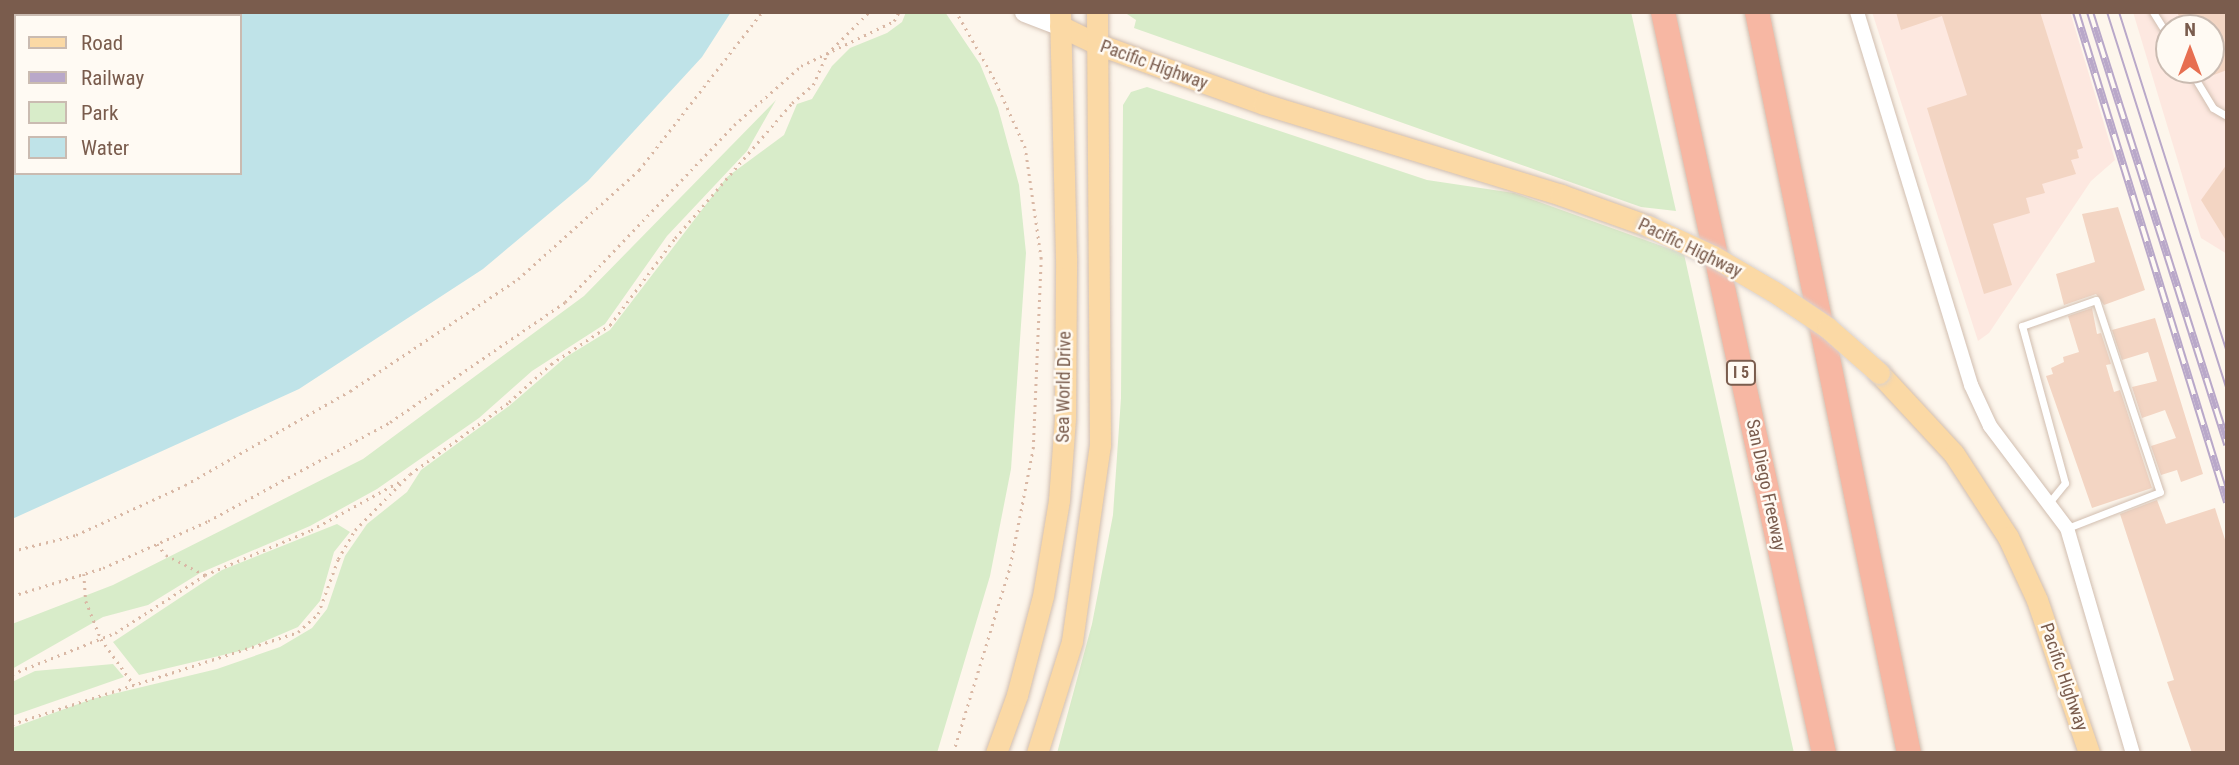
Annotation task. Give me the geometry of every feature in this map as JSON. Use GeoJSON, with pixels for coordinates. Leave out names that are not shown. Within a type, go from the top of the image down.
{"type":"FeatureCollection","features":[{"type":"Feature","properties":{"kind":"highway","name":"San Diego Freeway"},"geometry":{"type":"LineString","coordinates":[[1663,12],[1822,746]]}},
{"type":"Feature","properties":{"kind":"highway"},"geometry":{"type":"LineString","coordinates":[[1760,18],[1909,753]]}},
{"type":"Feature","properties":{"kind":"main road"},"geometry":{"type":"LineString","coordinates":[[1024,12],[1060,19]]}},
{"type":"Feature","properties":{"kind":"main road","name":"Sea World Drive"},"geometry":{"type":"LineString","coordinates":[[1037,753],[1072,640],[1100,444],[1097,12]]}},
{"type":"Feature","properties":{"kind":"main road","name":"Pacific Highway"},"geometry":{"type":"LineString","coordinates":[[1060,19],[1097,44],[1264,104],[1561,195],[1648,226],[1713,256],[1773,291],[1828,328],[1879,373],[1954,454],[2008,537],[2037,600],[2089,753]]}},
{"type":"Feature","properties":{"kind":"main road","name":"Sea World Drive"},"geometry":{"type":"LineString","coordinates":[[996,753],[1043,596],[1059,500],[1065,418],[1066,258],[1060,19]]}},
{"type":"Feature","properties":{"kind":"street"},"geometry":{"type":"LineString","coordinates":[[1857,12],[1971,385],[1990,426],[2067,528],[2133,753]]}},
{"type":"Feature","properties":{"kind":"lane"},"geometry":{"type":"LineString","coordinates":[[2198,84],[2213,108],[2227,116]]}},
{"type":"Feature","properties":{"kind":"lane"},"geometry":{"type":"LineString","coordinates":[[2048,504],[2065,483],[2022,326],[2096,300],[2161,492],[2067,528]]}},
{"type":"Feature","properties":{"kind":"path"},"geometry":{"type":"LineString","coordinates":[[12,551],[76,535],[185,485],[350,391],[518,279],[639,170],[762,12]]}},
{"type":"Feature","properties":{"kind":"path"},"geometry":{"type":"LineString","coordinates":[[12,674],[101,639],[205,575],[311,530],[404,480],[509,402],[551,364],[610,325],[675,238],[792,103],[813,85],[827,54],[869,12]]}},
{"type":"Feature","properties":{"kind":"path"},"geometry":{"type":"LineString","coordinates":[[12,596],[84,574],[158,544],[390,422],[565,302],[734,125],[801,66],[894,21],[899,12]]}},
{"type":"Feature","properties":{"kind":"path"},"geometry":{"type":"LineString","coordinates":[[953,753],[1010,566],[1033,449],[1041,258],[1025,148],[995,79],[956,12]]}},
{"type":"Feature","properties":{"kind":"path"},"geometry":{"type":"LineString","coordinates":[[12,724],[298,632],[318,614],[338,559],[355,530],[404,480]]}},
{"type":"Feature","properties":{"kind":"path"},"geometry":{"type":"LineString","coordinates":[[158,544],[166,555],[205,575]]}},
{"type":"Feature","properties":{"kind":"path"},"geometry":{"type":"LineString","coordinates":[[84,574],[86,601],[101,639],[134,685]]}},
{"type":"Feature","properties":{"kind":"shaded area"},"geometry":{"type":"Polygon","coordinates":[[[1872,12],[2070,12],[2115,160],[2091,181],[1989,333],[1978,341],[1872,12]]]}},
{"type":"Feature","properties":{"kind":"shaded area"},"geometry":{"type":"Polygon","coordinates":[[[2133,12],[2227,12],[2227,254],[2201,238],[2133,12]]]}},
{"type":"Feature","properties":{"kind":"green space"},"geometry":{"type":"Polygon","coordinates":[[[906,12],[945,12],[980,64],[998,108],[1019,185],[1026,253],[1011,469],[990,576],[937,753],[12,753],[12,728],[92,699],[217,669],[280,647],[312,628],[327,609],[345,556],[367,524],[407,492],[421,470],[509,406],[566,357],[610,330],[727,177],[784,135],[797,104],[812,99],[832,66],[850,48],[887,33],[902,22],[906,12]]]}},
{"type":"Feature","properties":{"kind":"green space"},"geometry":{"type":"Polygon","coordinates":[[[1124,12],[1631,12],[1676,211],[1641,207],[1134,28],[1136,20],[1124,12]]]}},
{"type":"Feature","properties":{"kind":"green space"},"geometry":{"type":"Polygon","coordinates":[[[1147,87],[1427,180],[1514,193],[1684,254],[1794,753],[1057,753],[1092,624],[1113,515],[1121,398],[1123,105],[1131,92],[1147,87]]]}},
{"type":"Feature","properties":{"kind":"green space"},"geometry":{"type":"Polygon","coordinates":[[[776,100],[747,151],[667,236],[605,324],[532,371],[479,418],[377,489],[310,526],[200,573],[148,605],[103,617],[12,669],[12,624],[113,585],[363,459],[584,296],[776,100]]]}},
{"type":"Feature","properties":{"kind":"green space"},"geometry":{"type":"Polygon","coordinates":[[[337,524],[350,532],[334,552],[320,601],[298,627],[244,650],[139,675],[113,642],[222,570],[337,524]]]}},
{"type":"Feature","properties":{"kind":"green space"},"geometry":{"type":"Polygon","coordinates":[[[113,664],[124,677],[12,716],[12,682],[35,671],[113,664]]]}},
{"type":"Feature","properties":{"kind":"sand"},"geometry":{"type":"Polygon","coordinates":[[[12,12],[145,12],[14,14],[12,50],[12,12]]]}},
{"type":"Feature","properties":{"kind":"water"},"geometry":{"type":"Polygon","coordinates":[[[731,12],[702,57],[588,181],[483,269],[299,389],[12,519],[12,50],[14,175],[242,175],[242,14],[141,14],[731,12]]]}},
{"type":"Feature","properties":{"kind":"building"},"geometry":{"type":"Polygon","coordinates":[[[1896,12],[2040,12],[2083,148],[2077,150],[2079,158],[2071,160],[2076,174],[2042,184],[2045,193],[2026,198],[2030,213],[1993,224],[2012,285],[1984,294],[1927,108],[1967,95],[1942,16],[1901,30],[1896,12]]]}},
{"type":"Feature","properties":{"kind":"building"},"geometry":{"type":"Polygon","coordinates":[[[2177,12],[2227,12],[2227,70],[2225,71],[2225,14],[2177,12]]]}},
{"type":"Feature","properties":{"kind":"building"},"geometry":{"type":"Polygon","coordinates":[[[2227,164],[2227,242],[2201,200],[2227,164]]]}},
{"type":"Feature","properties":{"kind":"building"},"geometry":{"type":"Polygon","coordinates":[[[2118,207],[2145,290],[2104,305],[2096,294],[2064,305],[2056,274],[2095,262],[2082,214],[2118,207]]]}},
{"type":"Feature","properties":{"kind":"building"},"geometry":{"type":"Polygon","coordinates":[[[2092,308],[2097,334],[2101,333],[2111,364],[2106,365],[2114,392],[2120,390],[2152,488],[2092,508],[2046,376],[2053,374],[2051,368],[2064,362],[2063,357],[2079,352],[2068,316],[2092,308]]]}},
{"type":"Feature","properties":{"kind":"building"},"geometry":{"type":"Polygon","coordinates":[[[2155,318],[2203,474],[2181,482],[2177,470],[2161,475],[2151,446],[2176,438],[2165,410],[2142,418],[2132,387],[2157,381],[2148,352],[2122,360],[2112,330],[2155,318]]]}},
{"type":"Feature","properties":{"kind":"building"},"geometry":{"type":"Polygon","coordinates":[[[2157,500],[2166,524],[2215,508],[2227,546],[2227,753],[2192,753],[2167,682],[2174,680],[2120,514],[2157,500]]]}},
{"type":"Feature","properties":{"kind":"tram line"},"geometry":{"type":"LineString","coordinates":[[2107,12],[2227,391]]}},
{"type":"Feature","properties":{"kind":"tram line"},"geometry":{"type":"LineString","coordinates":[[2119,12],[2227,353]]}},
{"type":"Feature","properties":{"kind":"railway"},"geometry":{"type":"LineString","coordinates":[[2076,12],[2227,502]]}},
{"type":"Feature","properties":{"kind":"railway"},"geometry":{"type":"LineString","coordinates":[[2090,12],[2227,445]]}}]}
